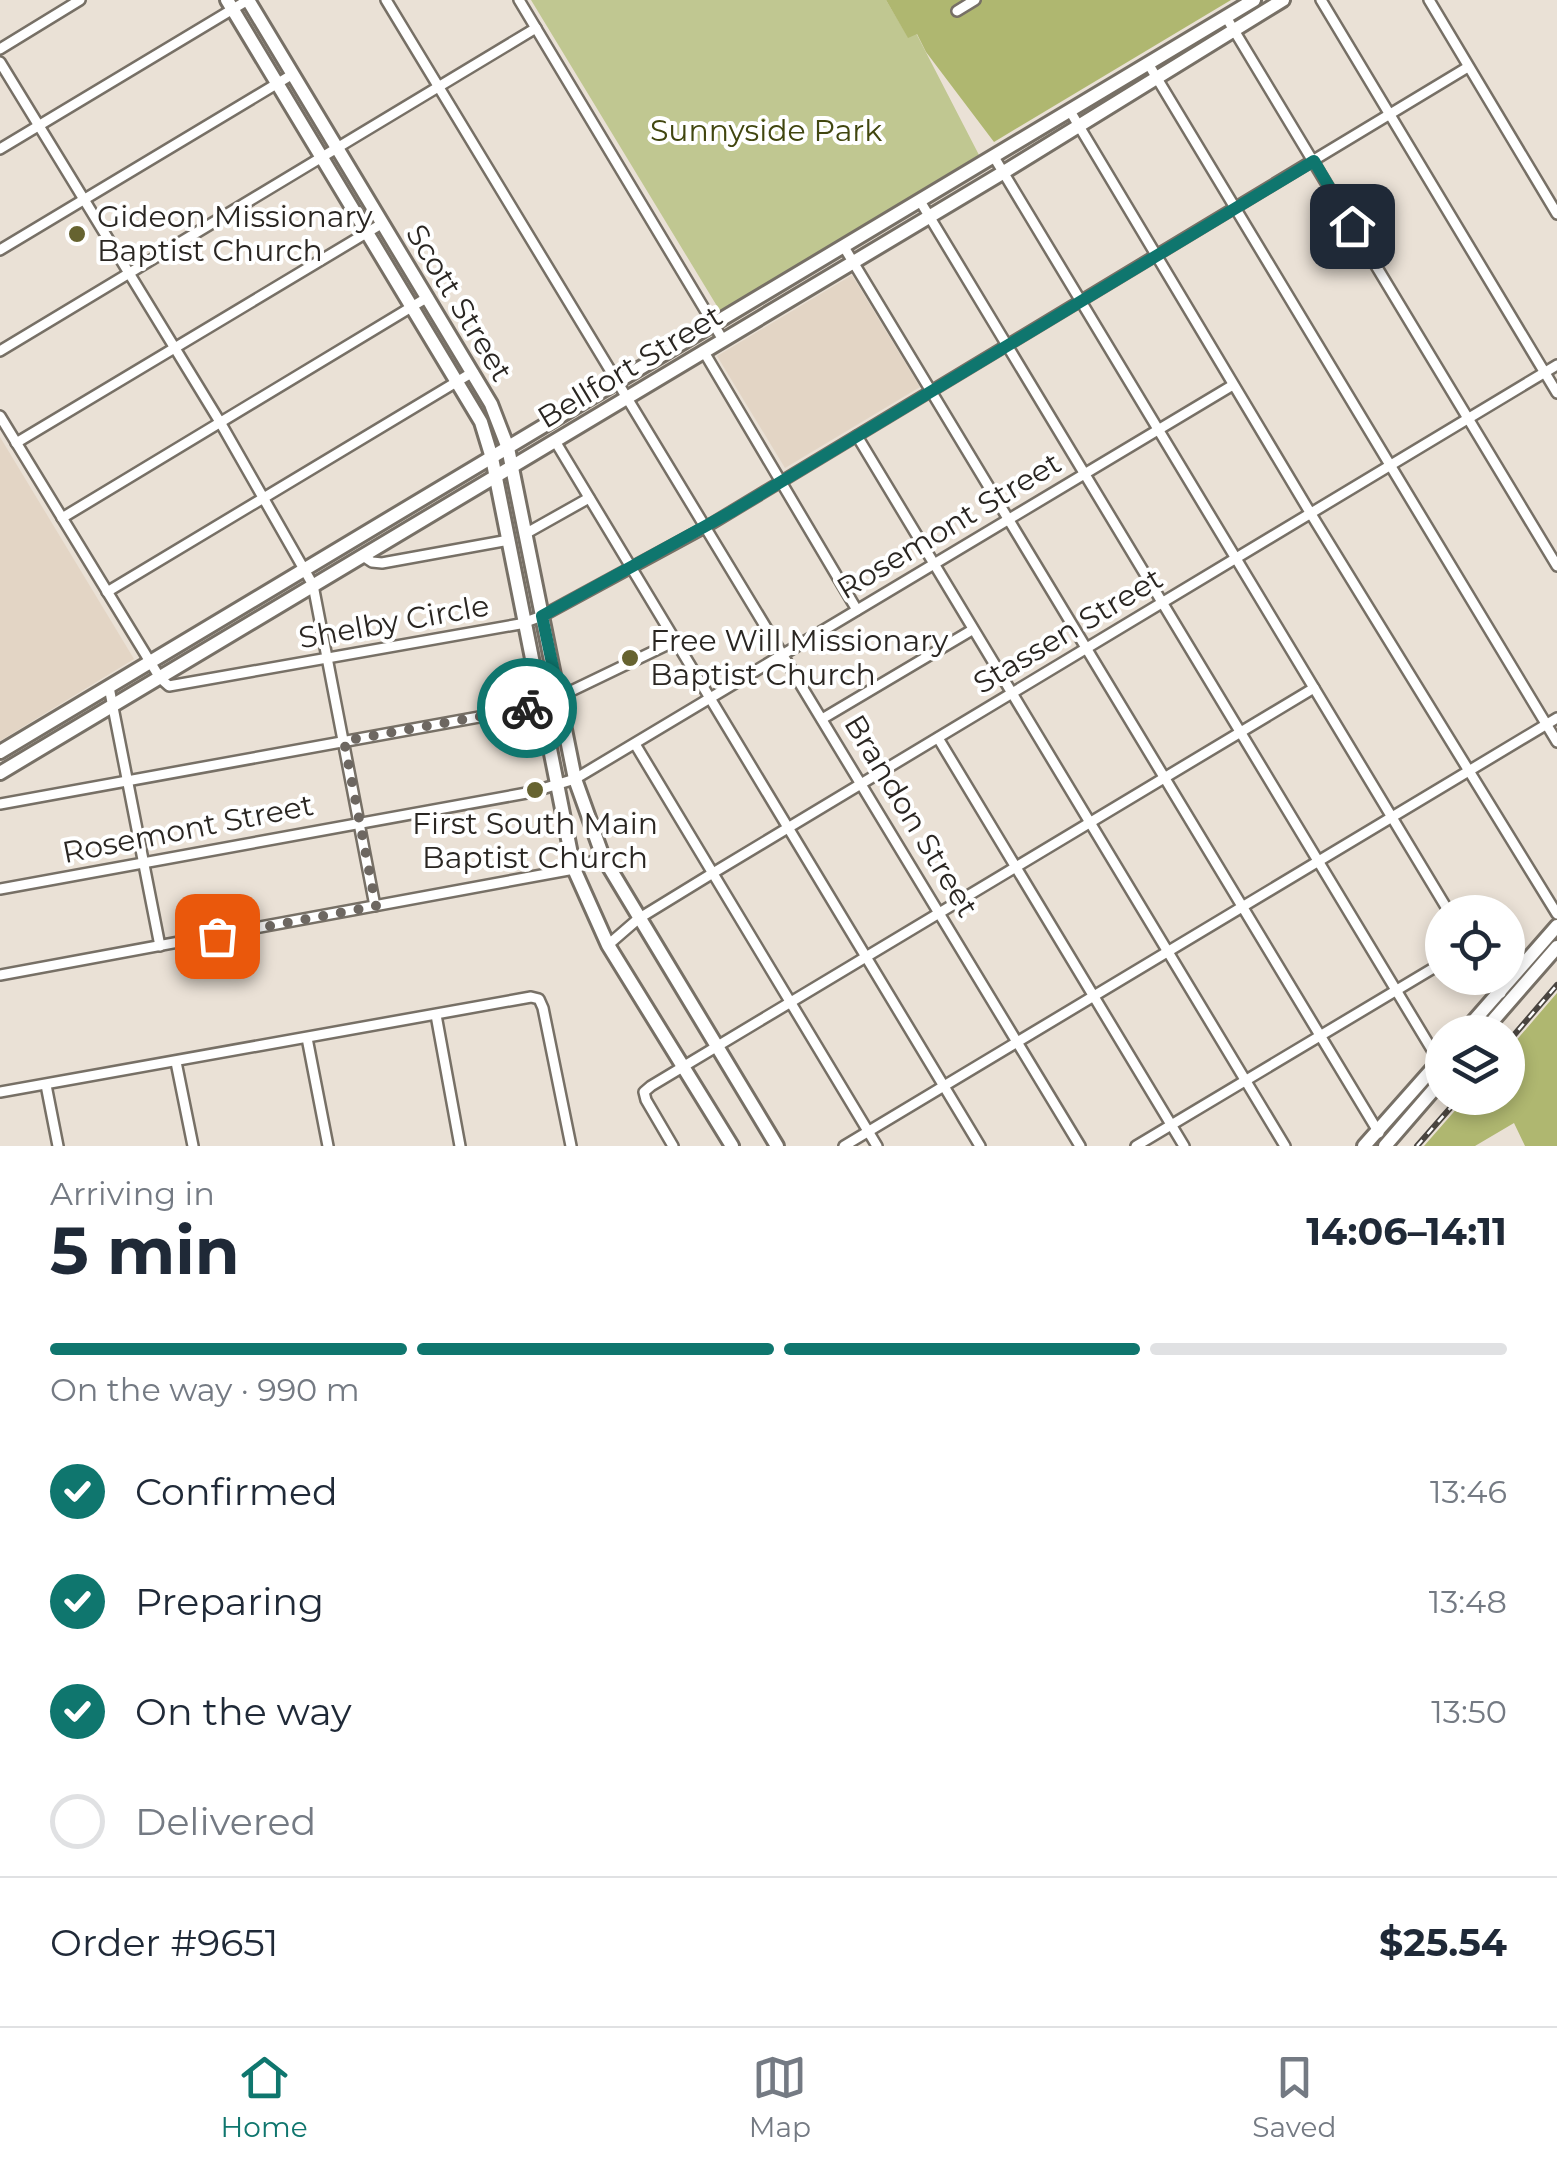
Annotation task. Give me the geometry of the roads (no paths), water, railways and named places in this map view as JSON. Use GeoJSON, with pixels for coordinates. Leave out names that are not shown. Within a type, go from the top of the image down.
{"type":"FeatureCollection","features":[{"type":"Feature","properties":{"kind":"main road","name":"Scott Street"},"geometry":{"type":"LineString","coordinates":[[248,0],[491,404],[508,448],[575,779],[603,856],[777,1146]]}},
{"type":"Feature","properties":{"kind":"main road","name":"Bellfort Street"},"geometry":{"type":"LineString","coordinates":[[0,752],[1254,0]]}},
{"type":"Feature","properties":{"kind":"main road","name":"Bellfort Street"},"geometry":{"type":"LineString","coordinates":[[0,773],[1158,80],[1282,0]]}},
{"type":"Feature","properties":{"kind":"main road","name":"Scott Street"},"geometry":{"type":"LineString","coordinates":[[230,4],[481,422],[492,458],[574,869],[608,945],[732,1146]]}},
{"type":"Feature","properties":{"kind":"main road"},"geometry":{"type":"LineString","coordinates":[[380,524],[390,540]]}},
{"type":"Feature","properties":{"kind":"main road"},"geometry":{"type":"LineString","coordinates":[[227,616],[236,632]]}},
{"type":"Feature","properties":{"kind":"main road"},"geometry":{"type":"LineString","coordinates":[[21,739],[30,754]]}},
{"type":"Feature","properties":{"kind":"main road"},"geometry":{"type":"LineString","coordinates":[[1525,962],[1557,926]]}},
{"type":"Feature","properties":{"kind":"main road"},"geometry":{"type":"LineString","coordinates":[[1499,1015],[1557,948]]}},
{"type":"Feature","properties":{"kind":"main road"},"geometry":{"type":"LineString","coordinates":[[1479,1015],[1496,995]]}},
{"type":"Feature","properties":{"kind":"main road"},"geometry":{"type":"LineString","coordinates":[[1364,1146],[1425,1079]]}},
{"type":"Feature","properties":{"kind":"main road"},"geometry":{"type":"LineString","coordinates":[[1386,1144],[1425,1099]]}},
{"type":"Feature","properties":{"kind":"street"},"geometry":{"type":"LineString","coordinates":[[0,49],[80,0]]}},
{"type":"Feature","properties":{"kind":"street"},"geometry":{"type":"LineString","coordinates":[[0,148],[230,4],[248,0]]}},
{"type":"Feature","properties":{"kind":"street","name":"Brandon Street"},"geometry":{"type":"LineString","coordinates":[[386,0],[1080,1146]]}},
{"type":"Feature","properties":{"kind":"street"},"geometry":{"type":"LineString","coordinates":[[519,0],[723,340]]}},
{"type":"Feature","properties":{"kind":"street"},"geometry":{"type":"LineString","coordinates":[[957,11],[976,0]]}},
{"type":"Feature","properties":{"kind":"street"},"geometry":{"type":"LineString","coordinates":[[1321,0],[1557,392]]}},
{"type":"Feature","properties":{"kind":"street"},"geometry":{"type":"LineString","coordinates":[[1430,0],[1557,214]]}},
{"type":"Feature","properties":{"kind":"street"},"geometry":{"type":"LineString","coordinates":[[1226,17],[1557,566]]}},
{"type":"Feature","properties":{"kind":"street"},"geometry":{"type":"LineString","coordinates":[[0,351],[536,28]]}},
{"type":"Feature","properties":{"kind":"street"},"geometry":{"type":"LineString","coordinates":[[0,62],[306,569],[329,659],[376,906]]}},
{"type":"Feature","properties":{"kind":"street"},"geometry":{"type":"LineString","coordinates":[[1150,65],[1557,742]]}},
{"type":"Feature","properties":{"kind":"street","name":"Shelby Circle"},"geometry":{"type":"LineString","coordinates":[[160,678],[169,686],[180,686],[525,623],[542,616],[706,526],[1468,68]]}},
{"type":"Feature","properties":{"kind":"street"},"geometry":{"type":"LineString","coordinates":[[0,250],[293,74]]}},
{"type":"Feature","properties":{"kind":"street"},"geometry":{"type":"LineString","coordinates":[[1070,112],[1557,914]]}},
{"type":"Feature","properties":{"kind":"street"},"geometry":{"type":"LineString","coordinates":[[994,157],[1439,895]]}},
{"type":"Feature","properties":{"kind":"street"},"geometry":{"type":"LineString","coordinates":[[920,202],[1425,1036]]}},
{"type":"Feature","properties":{"kind":"street"},"geometry":{"type":"LineString","coordinates":[[16,443],[382,223]]}},
{"type":"Feature","properties":{"kind":"street"},"geometry":{"type":"LineString","coordinates":[[844,247],[1386,1144]]}},
{"type":"Feature","properties":{"kind":"street"},"geometry":{"type":"LineString","coordinates":[[62,518],[428,298]]}},
{"type":"Feature","properties":{"kind":"street"},"geometry":{"type":"LineString","coordinates":[[704,352],[857,610]]}},
{"type":"Feature","properties":{"kind":"street","name":"Stassen Street"},"geometry":{"type":"LineString","coordinates":[[608,945],[638,919],[1557,365]]}},
{"type":"Feature","properties":{"kind":"street"},"geometry":{"type":"LineString","coordinates":[[106,592],[472,372]]}},
{"type":"Feature","properties":{"kind":"street","name":"Rosemont Street"},"geometry":{"type":"LineString","coordinates":[[0,890],[557,786],[575,779],[1233,385]]}},
{"type":"Feature","properties":{"kind":"street"},"geometry":{"type":"LineString","coordinates":[[0,416],[160,678]]}},
{"type":"Feature","properties":{"kind":"street"},"geometry":{"type":"LineString","coordinates":[[857,436],[1285,1146]]}},
{"type":"Feature","properties":{"kind":"street"},"geometry":{"type":"LineString","coordinates":[[555,441],[980,1146]]}},
{"type":"Feature","properties":{"kind":"street"},"geometry":{"type":"LineString","coordinates":[[525,534],[589,498]]}},
{"type":"Feature","properties":{"kind":"street"},"geometry":{"type":"LineString","coordinates":[[364,556],[382,563],[509,540]]}},
{"type":"Feature","properties":{"kind":"street"},"geometry":{"type":"LineString","coordinates":[[822,719],[972,630]]}},
{"type":"Feature","properties":{"kind":"street"},"geometry":{"type":"LineString","coordinates":[[0,804],[540,706],[675,641]]}},
{"type":"Feature","properties":{"kind":"street"},"geometry":{"type":"LineString","coordinates":[[109,686],[160,946]]}},
{"type":"Feature","properties":{"kind":"street"},"geometry":{"type":"LineString","coordinates":[[673,1146],[644,1092],[1314,688]]}},
{"type":"Feature","properties":{"kind":"street"},"geometry":{"type":"LineString","coordinates":[[844,1146],[1557,718]]}},
{"type":"Feature","properties":{"kind":"street"},"geometry":{"type":"LineString","coordinates":[[938,738],[1184,1146]]}},
{"type":"Feature","properties":{"kind":"street"},"geometry":{"type":"LineString","coordinates":[[635,744],[877,1146]]}},
{"type":"Feature","properties":{"kind":"street"},"geometry":{"type":"LineString","coordinates":[[0,976],[574,869],[603,856]]}},
{"type":"Feature","properties":{"kind":"street"},"geometry":{"type":"LineString","coordinates":[[1136,1146],[1425,974]]}},
{"type":"Feature","properties":{"kind":"street"},"geometry":{"type":"LineString","coordinates":[[1503,995],[1511,1001]]}},
{"type":"Feature","properties":{"kind":"street"},"geometry":{"type":"LineString","coordinates":[[0,1092],[530,997],[539,998],[571,1146]]}},
{"type":"Feature","properties":{"kind":"street"},"geometry":{"type":"LineString","coordinates":[[436,1015],[460,1146]]}},
{"type":"Feature","properties":{"kind":"street"},"geometry":{"type":"LineString","coordinates":[[307,1038],[328,1146]]}},
{"type":"Feature","properties":{"kind":"street"},"geometry":{"type":"LineString","coordinates":[[176,1062],[193,1146]]}},
{"type":"Feature","properties":{"kind":"street"},"geometry":{"type":"LineString","coordinates":[[46,1085],[58,1146]]}},
{"type":"Feature","properties":{"kind":"railway"},"geometry":{"type":"LineString","coordinates":[[1525,1022],[1557,985]]}},
{"type":"Feature","properties":{"kind":"railway"},"geometry":{"type":"LineString","coordinates":[[1417,1146],[1444,1115]]}},
{"type":"Feature","properties":{"kind":"place","name":"Gideon Missionary Baptist Church"},"geometry":{"type":"Point","coordinates":[77,234]}},
{"type":"Feature","properties":{"kind":"place","name":"Free Will Missionary Baptist Church"},"geometry":{"type":"Point","coordinates":[630,658]}},
{"type":"Feature","properties":{"kind":"place","name":"First South Main Baptist Church"},"geometry":{"type":"Point","coordinates":[535,790]}},
{"type":"Feature","properties":{"kind":"park label","name":"Sunnyside Park"},"geometry":{"type":"Point","coordinates":[766,131]}}]}
